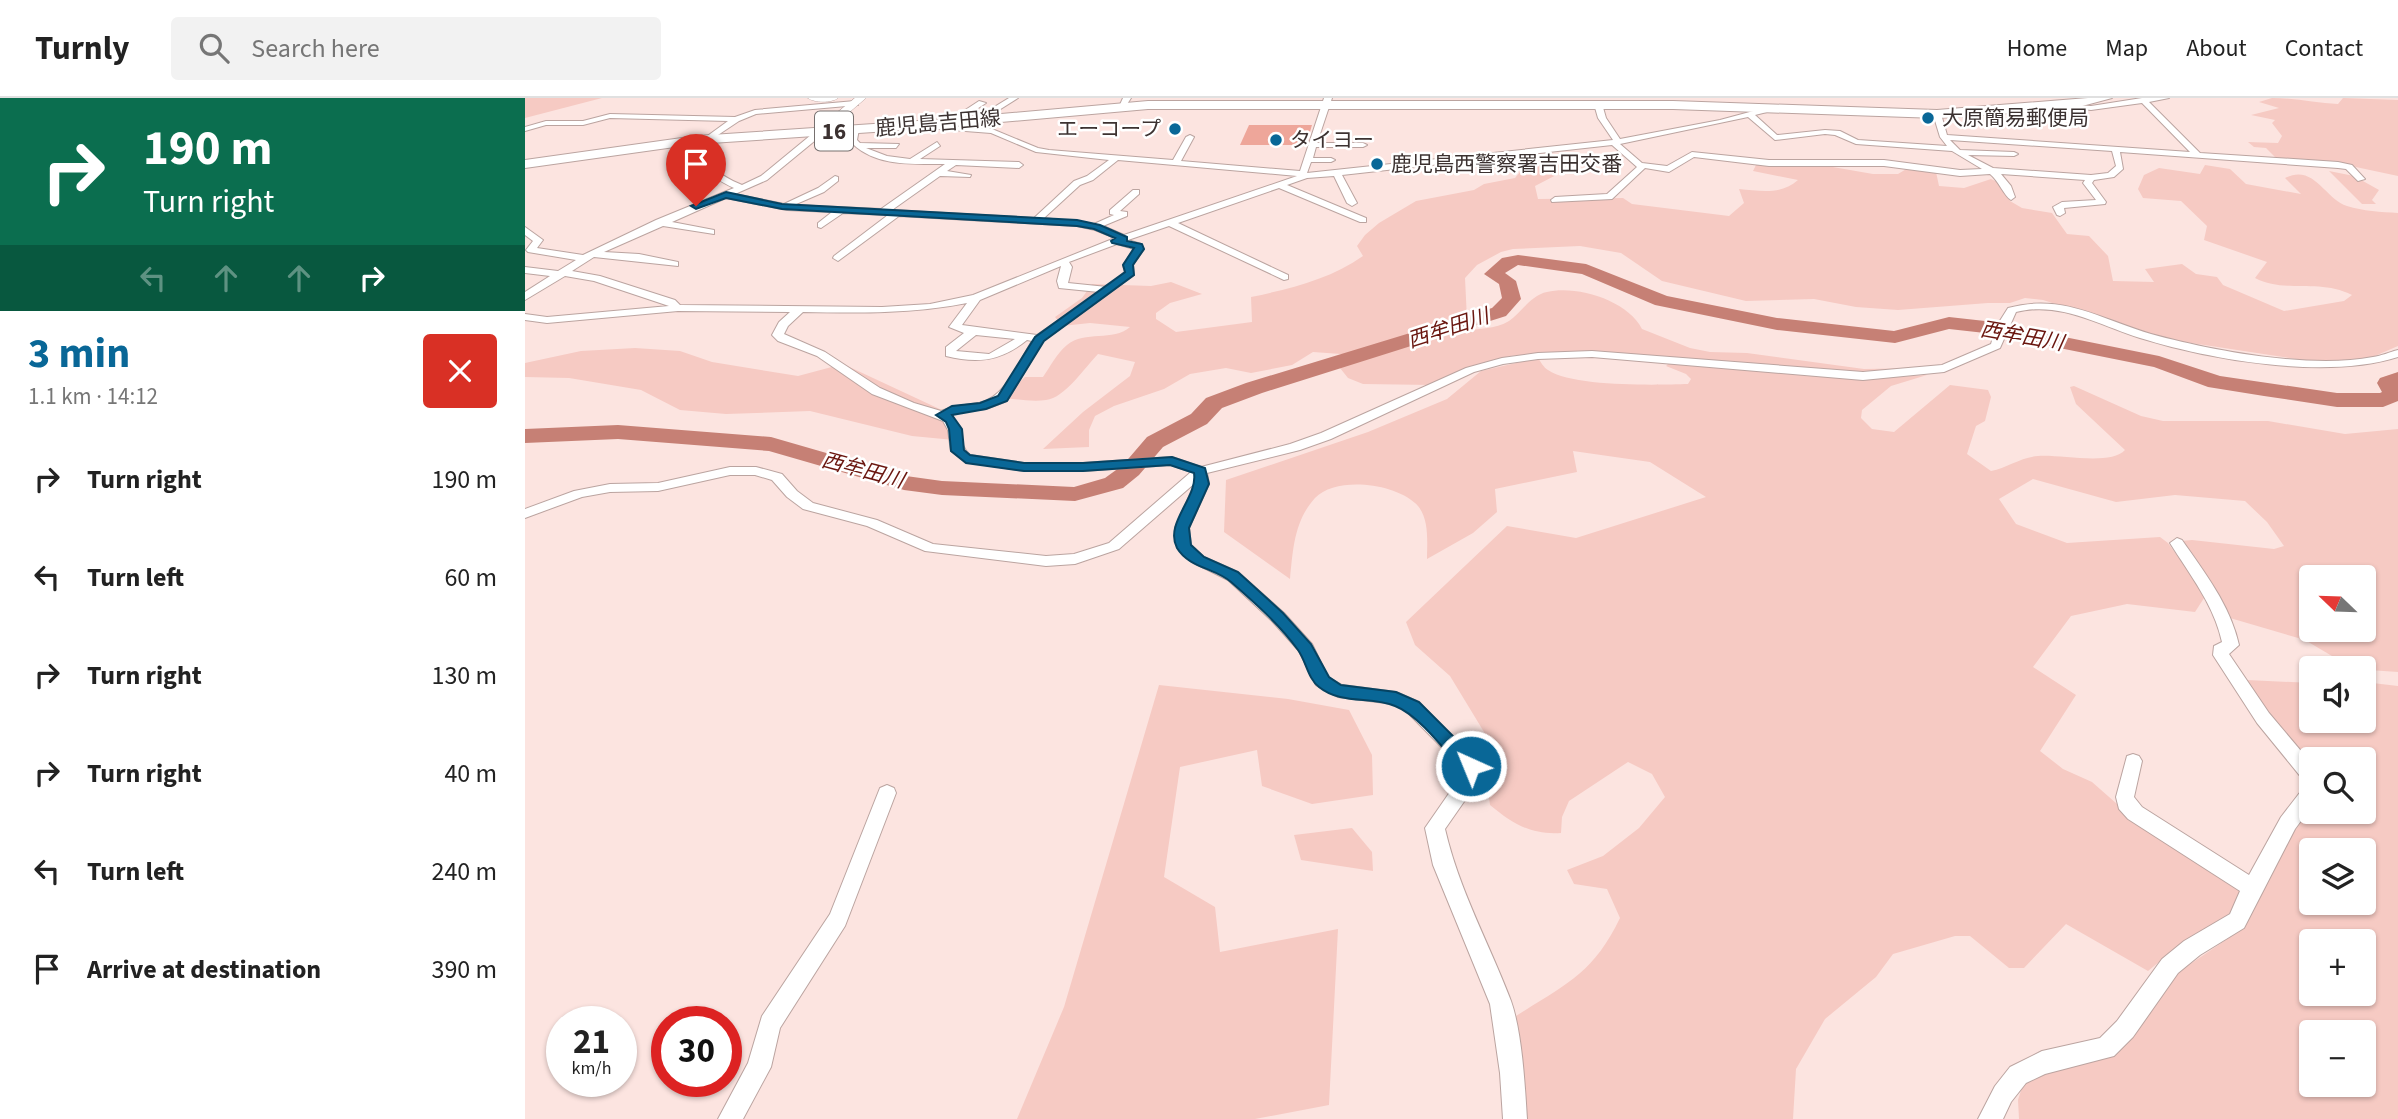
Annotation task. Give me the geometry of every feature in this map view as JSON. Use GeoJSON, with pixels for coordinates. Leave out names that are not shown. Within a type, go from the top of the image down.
{"type":"FeatureCollection","features":[{"type":"Feature","properties":{"kind":"main road","name":"鹿児島吉田線"},"geometry":{"type":"LineString","coordinates":[[525,164],[703,140],[977,120],[1124,102],[1646,101],[1937,114],[2057,106],[2106,98]]}},
{"type":"Feature","properties":{"kind":"street"},"geometry":{"type":"LineString","coordinates":[[813,98],[833,98]]}},
{"type":"Feature","properties":{"kind":"street"},"geometry":{"type":"LineString","coordinates":[[977,120],[1014,98]]}},
{"type":"Feature","properties":{"kind":"street"},"geometry":{"type":"LineString","coordinates":[[2057,106],[2091,108],[2165,98]]}},
{"type":"Feature","properties":{"kind":"street"},"geometry":{"type":"LineString","coordinates":[[2143,100],[2199,156]]}},
{"type":"Feature","properties":{"kind":"street"},"geometry":{"type":"LineString","coordinates":[[742,188],[702,163],[703,140],[736,119],[755,111],[858,101]]}},
{"type":"Feature","properties":{"kind":"street"},"geometry":{"type":"LineString","coordinates":[[525,297],[588,256],[774,172],[858,101]]}},
{"type":"Feature","properties":{"kind":"street"},"geometry":{"type":"LineString","coordinates":[[1305,175],[1327,101]]}},
{"type":"Feature","properties":{"kind":"street"},"geometry":{"type":"LineString","coordinates":[[1599,102],[1602,118],[1618,142]]}},
{"type":"Feature","properties":{"kind":"street"},"geometry":{"type":"LineString","coordinates":[[951,122],[982,103]]}},
{"type":"Feature","properties":{"kind":"street"},"geometry":{"type":"LineString","coordinates":[[914,125],[992,131],[1036,150],[1305,175],[1618,142],[1740,106],[1770,135],[1791,138],[1801,145]]}},
{"type":"Feature","properties":{"kind":"street"},"geometry":{"type":"LineString","coordinates":[[1937,114],[1944,137],[1956,150],[1993,171],[2008,185],[2011,197]]}},
{"type":"Feature","properties":{"kind":"street"},"geometry":{"type":"LineString","coordinates":[[525,129],[546,123],[583,124],[610,116],[736,119]]}},
{"type":"Feature","properties":{"kind":"street"},"geometry":{"type":"LineString","coordinates":[[855,129],[853,140],[876,158],[1019,165]]}},
{"type":"Feature","properties":{"kind":"street"},"geometry":{"type":"LineString","coordinates":[[1791,138],[1825,132],[1837,133],[1856,142],[2014,155]]}},
{"type":"Feature","properties":{"kind":"street"},"geometry":{"type":"LineString","coordinates":[[1176,163],[1190,137]]}},
{"type":"Feature","properties":{"kind":"street"},"geometry":{"type":"LineString","coordinates":[[1944,137],[2116,151],[2337,164],[2349,167],[2361,179]]}},
{"type":"Feature","properties":{"kind":"street"},"geometry":{"type":"LineString","coordinates":[[1618,142],[1615,144],[1643,166],[1669,169],[1686,155],[1692,154],[1769,163],[1807,159],[1863,162],[1960,173],[1993,171],[2091,178],[2111,174],[2120,167],[2116,151]]}},
{"type":"Feature","properties":{"kind":"street"},"geometry":{"type":"LineString","coordinates":[[913,160],[937,144]]}},
{"type":"Feature","properties":{"kind":"street"},"geometry":{"type":"LineString","coordinates":[[857,145],[896,146]]}},
{"type":"Feature","properties":{"kind":"street"},"geometry":{"type":"LineString","coordinates":[[1314,145],[1363,145]]}},
{"type":"Feature","properties":{"kind":"street"},"geometry":{"type":"LineString","coordinates":[[1036,220],[1076,183],[1090,178],[1116,158]]}},
{"type":"Feature","properties":{"kind":"street"},"geometry":{"type":"LineString","coordinates":[[1309,160],[1331,160]]}},
{"type":"Feature","properties":{"kind":"street"},"geometry":{"type":"LineString","coordinates":[[883,212],[954,162]]}},
{"type":"Feature","properties":{"kind":"street"},"geometry":{"type":"LineString","coordinates":[[1555,200],[1609,197],[1643,166]]}},
{"type":"Feature","properties":{"kind":"street"},"geometry":{"type":"LineString","coordinates":[[1337,173],[1352,203]]}},
{"type":"Feature","properties":{"kind":"street"},"geometry":{"type":"LineString","coordinates":[[908,178],[967,175]]}},
{"type":"Feature","properties":{"kind":"street"},"geometry":{"type":"LineString","coordinates":[[525,317],[547,320],[678,308],[799,310],[930,307],[976,298],[1063,261],[1305,175]]}},
{"type":"Feature","properties":{"kind":"street"},"geometry":{"type":"LineString","coordinates":[[2060,213],[2058,207],[2061,205],[2102,202],[2087,183],[2091,178]]}},
{"type":"Feature","properties":{"kind":"street"},"geometry":{"type":"LineString","coordinates":[[782,206],[821,190],[835,179]]}},
{"type":"Feature","properties":{"kind":"street"},"geometry":{"type":"LineString","coordinates":[[1279,185],[1363,220]]}},
{"type":"Feature","properties":{"kind":"street"},"geometry":{"type":"LineString","coordinates":[[890,192],[910,193]]}},
{"type":"Feature","properties":{"kind":"street"},"geometry":{"type":"LineString","coordinates":[[1094,227],[1124,214],[1113,212],[1136,192]]}},
{"type":"Feature","properties":{"kind":"street"},"geometry":{"type":"LineString","coordinates":[[726,195],[782,206],[1036,220],[1094,227],[1138,246],[1139,249],[1128,265],[1130,273],[1039,339],[1003,398],[982,406],[957,408],[942,415]]}},
{"type":"Feature","properties":{"kind":"street"},"geometry":{"type":"LineString","coordinates":[[821,225],[841,210]]}},
{"type":"Feature","properties":{"kind":"street"},"geometry":{"type":"LineString","coordinates":[[838,258],[897,213]]}},
{"type":"Feature","properties":{"kind":"street"},"geometry":{"type":"LineString","coordinates":[[659,222],[711,232]]}},
{"type":"Feature","properties":{"kind":"street"},"geometry":{"type":"LineString","coordinates":[[1170,223],[1284,277]]}},
{"type":"Feature","properties":{"kind":"street"},"geometry":{"type":"LineString","coordinates":[[525,230],[538,240],[528,251]]}},
{"type":"Feature","properties":{"kind":"street"},"geometry":{"type":"LineString","coordinates":[[528,251],[639,257],[674,264]]}},
{"type":"Feature","properties":{"kind":"street"},"geometry":{"type":"LineString","coordinates":[[1063,261],[1067,267],[1063,286],[1109,290]]}},
{"type":"Feature","properties":{"kind":"street"},"geometry":{"type":"LineString","coordinates":[[525,270],[596,278],[671,302],[678,308]]}},
{"type":"Feature","properties":{"kind":"street"},"geometry":{"type":"LineString","coordinates":[[976,298],[955,327],[972,333],[1025,335],[1039,339]]}},
{"type":"Feature","properties":{"kind":"street"},"geometry":{"type":"LineString","coordinates":[[525,514],[579,494],[610,488],[658,487],[730,471],[756,471],[777,477],[792,494],[808,506],[871,523],[930,548],[1046,561],[1075,559],[1114,546],[1200,471],[1295,447],[1326,436],[1470,370],[1520,358],[1592,355],[1863,376],[1944,368],[1996,346],[2014,309],[2041,305],[2069,310],[2167,341],[2230,352],[2331,365],[2376,362],[2398,353]]}},
{"type":"Feature","properties":{"kind":"street"},"geometry":{"type":"LineString","coordinates":[[799,310],[783,324],[778,335],[782,339],[821,354],[876,391],[910,406],[951,419],[958,451],[966,458],[1024,467],[1172,461],[1200,471]]}},
{"type":"Feature","properties":{"kind":"street"},"geometry":{"type":"LineString","coordinates":[[972,333],[950,349],[950,354],[986,360],[994,358],[1025,335]]}},
{"type":"Feature","properties":{"kind":"street"},"geometry":{"type":"LineString","coordinates":[[1200,471],[1202,484],[1182,528],[1184,546],[1199,560],[1233,576],[1277,617],[1305,648],[1322,681],[1338,691],[1396,698],[1413,707],[1471,766],[1470,778],[1435,828],[1443,865],[1501,1004],[1512,1073],[1515,1119]]}},
{"type":"Feature","properties":{"kind":"street"},"geometry":{"type":"LineString","coordinates":[[2177,543],[2210,592],[2227,628],[2231,645],[2220,650],[2221,655],[2263,718],[2299,761]]}},
{"type":"Feature","properties":{"kind":"street"},"geometry":{"type":"LineString","coordinates":[[2133,761],[2125,797],[2126,803],[2135,813],[2252,888]]}},
{"type":"Feature","properties":{"kind":"street"},"geometry":{"type":"LineString","coordinates":[[730,1119],[759,1067],[770,1024],[838,919],[887,793]]}},
{"type":"Feature","properties":{"kind":"street"},"geometry":{"type":"LineString","coordinates":[[1990,1119],[2003,1094],[2018,1075],[2042,1063],[2106,1048],[2125,1029],[2170,966],[2192,948],[2237,921],[2252,888],[2299,808]]}},
{"type":"Feature","properties":{"kind":"shaded area"},"geometry":{"type":"Polygon","coordinates":[[[525,98],[602,98],[525,118],[525,98]]]}},
{"type":"Feature","properties":{"kind":"shaded area"},"geometry":{"type":"Polygon","coordinates":[[[2272,98],[2338,104],[2343,98],[2398,100],[2398,176],[2337,163],[2278,160],[2266,148],[2254,147],[2248,142],[2278,143],[2282,136],[2272,123],[2275,120],[2251,115],[2279,108],[2259,102],[2272,98]]]}},
{"type":"Feature","properties":{"kind":"shaded area"},"geometry":{"type":"Polygon","coordinates":[[[1549,159],[1567,161],[1562,172],[1535,186],[1538,199],[1623,198],[1632,204],[1729,216],[1744,203],[1739,189],[1778,190],[1798,180],[1753,171],[1758,161],[1804,162],[1873,174],[1898,174],[1908,168],[1936,172],[1939,186],[1964,188],[1991,179],[2006,186],[2010,201],[2022,208],[2052,213],[2067,234],[2089,236],[2108,256],[2113,281],[2154,282],[2145,269],[2182,264],[2196,274],[2217,277],[2223,285],[2284,311],[2344,301],[2352,295],[2327,287],[2279,285],[2255,278],[2267,262],[2204,240],[2207,226],[2181,201],[2143,198],[2138,189],[2144,175],[2159,168],[2200,174],[2205,165],[2230,169],[2246,184],[2301,194],[2285,178],[2304,175],[2312,178],[2332,197],[2347,206],[2398,213],[2398,346],[2368,359],[2309,361],[2165,339],[2043,300],[2025,298],[2010,303],[1898,310],[1856,307],[1814,299],[1746,301],[1662,281],[1621,253],[1580,246],[1513,249],[1501,252],[1477,265],[1465,278],[1467,319],[1461,331],[1504,324],[1541,294],[1559,290],[1573,291],[1601,297],[1614,303],[1626,310],[1642,329],[1690,348],[1864,369],[1923,368],[1861,373],[1553,352],[1510,356],[1473,366],[1432,385],[1363,384],[1348,378],[1340,368],[1341,354],[1313,352],[1292,365],[1251,373],[1226,368],[1190,374],[1164,389],[1114,406],[1095,416],[1089,430],[1089,447],[1043,449],[1083,412],[1130,376],[1135,362],[1098,354],[1067,388],[1053,398],[1035,401],[1002,398],[1025,377],[1043,377],[1060,352],[1074,341],[1116,334],[1130,327],[1090,323],[1062,326],[1055,317],[1082,298],[1092,284],[1151,286],[1171,282],[1202,294],[1170,303],[1156,313],[1156,319],[1176,332],[1252,322],[1251,297],[1309,282],[1351,264],[1363,256],[1357,246],[1365,235],[1379,223],[1416,201],[1474,190],[1484,184],[1515,178],[1520,172],[1519,165],[1549,159]]]}},
{"type":"Feature","properties":{"kind":"shaded area"},"geometry":{"type":"Polygon","coordinates":[[[2329,171],[2354,176],[2379,190],[2372,200],[2376,204],[2362,204],[2329,171]]]}},
{"type":"Feature","properties":{"kind":"shaded area"},"geometry":{"type":"Polygon","coordinates":[[[635,348],[680,351],[712,362],[798,376],[843,364],[946,412],[954,440],[912,436],[810,411],[726,414],[680,410],[641,390],[569,378],[525,377],[525,363],[581,351],[635,348]]]}},
{"type":"Feature","properties":{"kind":"shaded area"},"geometry":{"type":"Polygon","coordinates":[[[1538,358],[1547,369],[1560,376],[1615,384],[1688,384],[1691,379],[1686,374],[1666,366],[1669,363],[1864,379],[1927,375],[1891,386],[1862,410],[1861,418],[1872,429],[1894,432],[1950,385],[1988,390],[1991,397],[1985,421],[1976,426],[1967,454],[1991,471],[2032,457],[2097,458],[2118,455],[2125,450],[2076,404],[2070,387],[2074,386],[2141,416],[2163,421],[2268,421],[2345,434],[2398,429],[2398,672],[2376,670],[2376,656],[2332,656],[2308,642],[2377,642],[2377,565],[2299,565],[2299,638],[2230,618],[2181,541],[2274,549],[2284,546],[2267,522],[2245,501],[2175,495],[2116,502],[2033,479],[1999,499],[2016,524],[2067,543],[2160,537],[2168,543],[2206,595],[2195,612],[2127,604],[2071,616],[2033,667],[2076,695],[2040,751],[2063,769],[2092,782],[2125,811],[2243,890],[2228,916],[2170,953],[2148,971],[2066,924],[2024,968],[2009,968],[1970,936],[1955,936],[1893,954],[1876,977],[1825,1019],[1796,1069],[1793,1119],[1523,1119],[1516,1016],[1577,976],[1599,952],[1620,918],[1607,889],[1574,884],[1567,870],[1603,856],[1639,828],[1665,797],[1652,774],[1628,762],[1569,801],[1562,817],[1561,833],[1531,830],[1507,818],[1490,805],[1487,783],[1498,755],[1450,676],[1415,645],[1406,622],[1507,526],[1576,538],[1706,497],[1650,462],[1573,451],[1577,472],[1495,489],[1497,512],[1473,533],[1427,559],[1427,529],[1420,508],[1405,496],[1365,485],[1336,487],[1315,498],[1299,526],[1290,579],[1224,532],[1226,480],[1368,432],[1447,399],[1481,371],[1538,358]]]}},
{"type":"Feature","properties":{"kind":"shaded area"},"geometry":{"type":"Polygon","coordinates":[[[2247,680],[2299,682],[2299,733],[2376,733],[2376,683],[2398,686],[2398,1119],[2019,1119],[2018,1100],[2024,1081],[2118,1052],[2177,973],[2242,929],[2272,863],[2300,824],[2376,824],[2376,747],[2299,747],[2299,754],[2245,688],[2247,680]]]}},
{"type":"Feature","properties":{"kind":"shaded area"},"geometry":{"type":"Polygon","coordinates":[[[1159,685],[1288,699],[1349,710],[1372,755],[1373,795],[1312,804],[1262,786],[1257,750],[1180,767],[1164,877],[1215,907],[1220,952],[1338,929],[1329,1105],[1255,1119],[1017,1119],[1064,1007],[1159,685]]]}},
{"type":"Feature","properties":{"kind":"shaded area"},"geometry":{"type":"Polygon","coordinates":[[[1352,828],[1372,852],[1373,871],[1301,860],[1294,835],[1352,828]]]}},
{"type":"Feature","properties":{"kind":"building","name":"タイヨー"},"geometry":{"type":"Polygon","coordinates":[[[1249,125],[1312,125],[1306,145],[1240,145],[1249,125]]]}},
{"type":"Feature","properties":{"kind":"waterway","name":"西牟田川"},"geometry":{"type":"LineString","coordinates":[[525,436],[618,432],[771,444],[904,483],[942,488],[1075,494],[1114,483],[1131,470],[1155,442],[1199,419],[1214,403],[1254,388],[1499,312],[1512,299],[1507,281],[1493,274],[1508,262],[1518,260],[1586,269],[1662,301],[1777,324],[1895,337],[1949,323],[1985,327],[2159,362],[2216,382],[2337,400],[2383,400],[2394,395],[2388,383],[2398,378]]}},
{"type":"Feature","properties":{"kind":"place","name":"大原簡易郵便局"},"geometry":{"type":"Point","coordinates":[1928,118]}},
{"type":"Feature","properties":{"kind":"place","name":"エーコープ"},"geometry":{"type":"Point","coordinates":[1175,129]}},
{"type":"Feature","properties":{"kind":"place","name":"タイヨー"},"geometry":{"type":"Point","coordinates":[1276,140]}},
{"type":"Feature","properties":{"kind":"place","name":"鹿児島西警察署吉田交番"},"geometry":{"type":"Point","coordinates":[1377,164]}},
{"type":"Feature","properties":{"kind":"route"},"geometry":{"type":"LineString","coordinates":[[696,206],[726,195],[774,206],[1077,223],[1097,227],[1124,239],[1116,241],[1138,246],[1139,249],[1128,265],[1130,273],[1039,339],[1003,398],[982,406],[957,408],[942,415],[951,419],[958,451],[966,458],[1024,467],[1083,467],[1172,461],[1200,471],[1202,484],[1182,528],[1184,546],[1199,560],[1233,576],[1277,617],[1305,648],[1322,681],[1338,691],[1396,698],[1413,707],[1471,766]]}}]}
